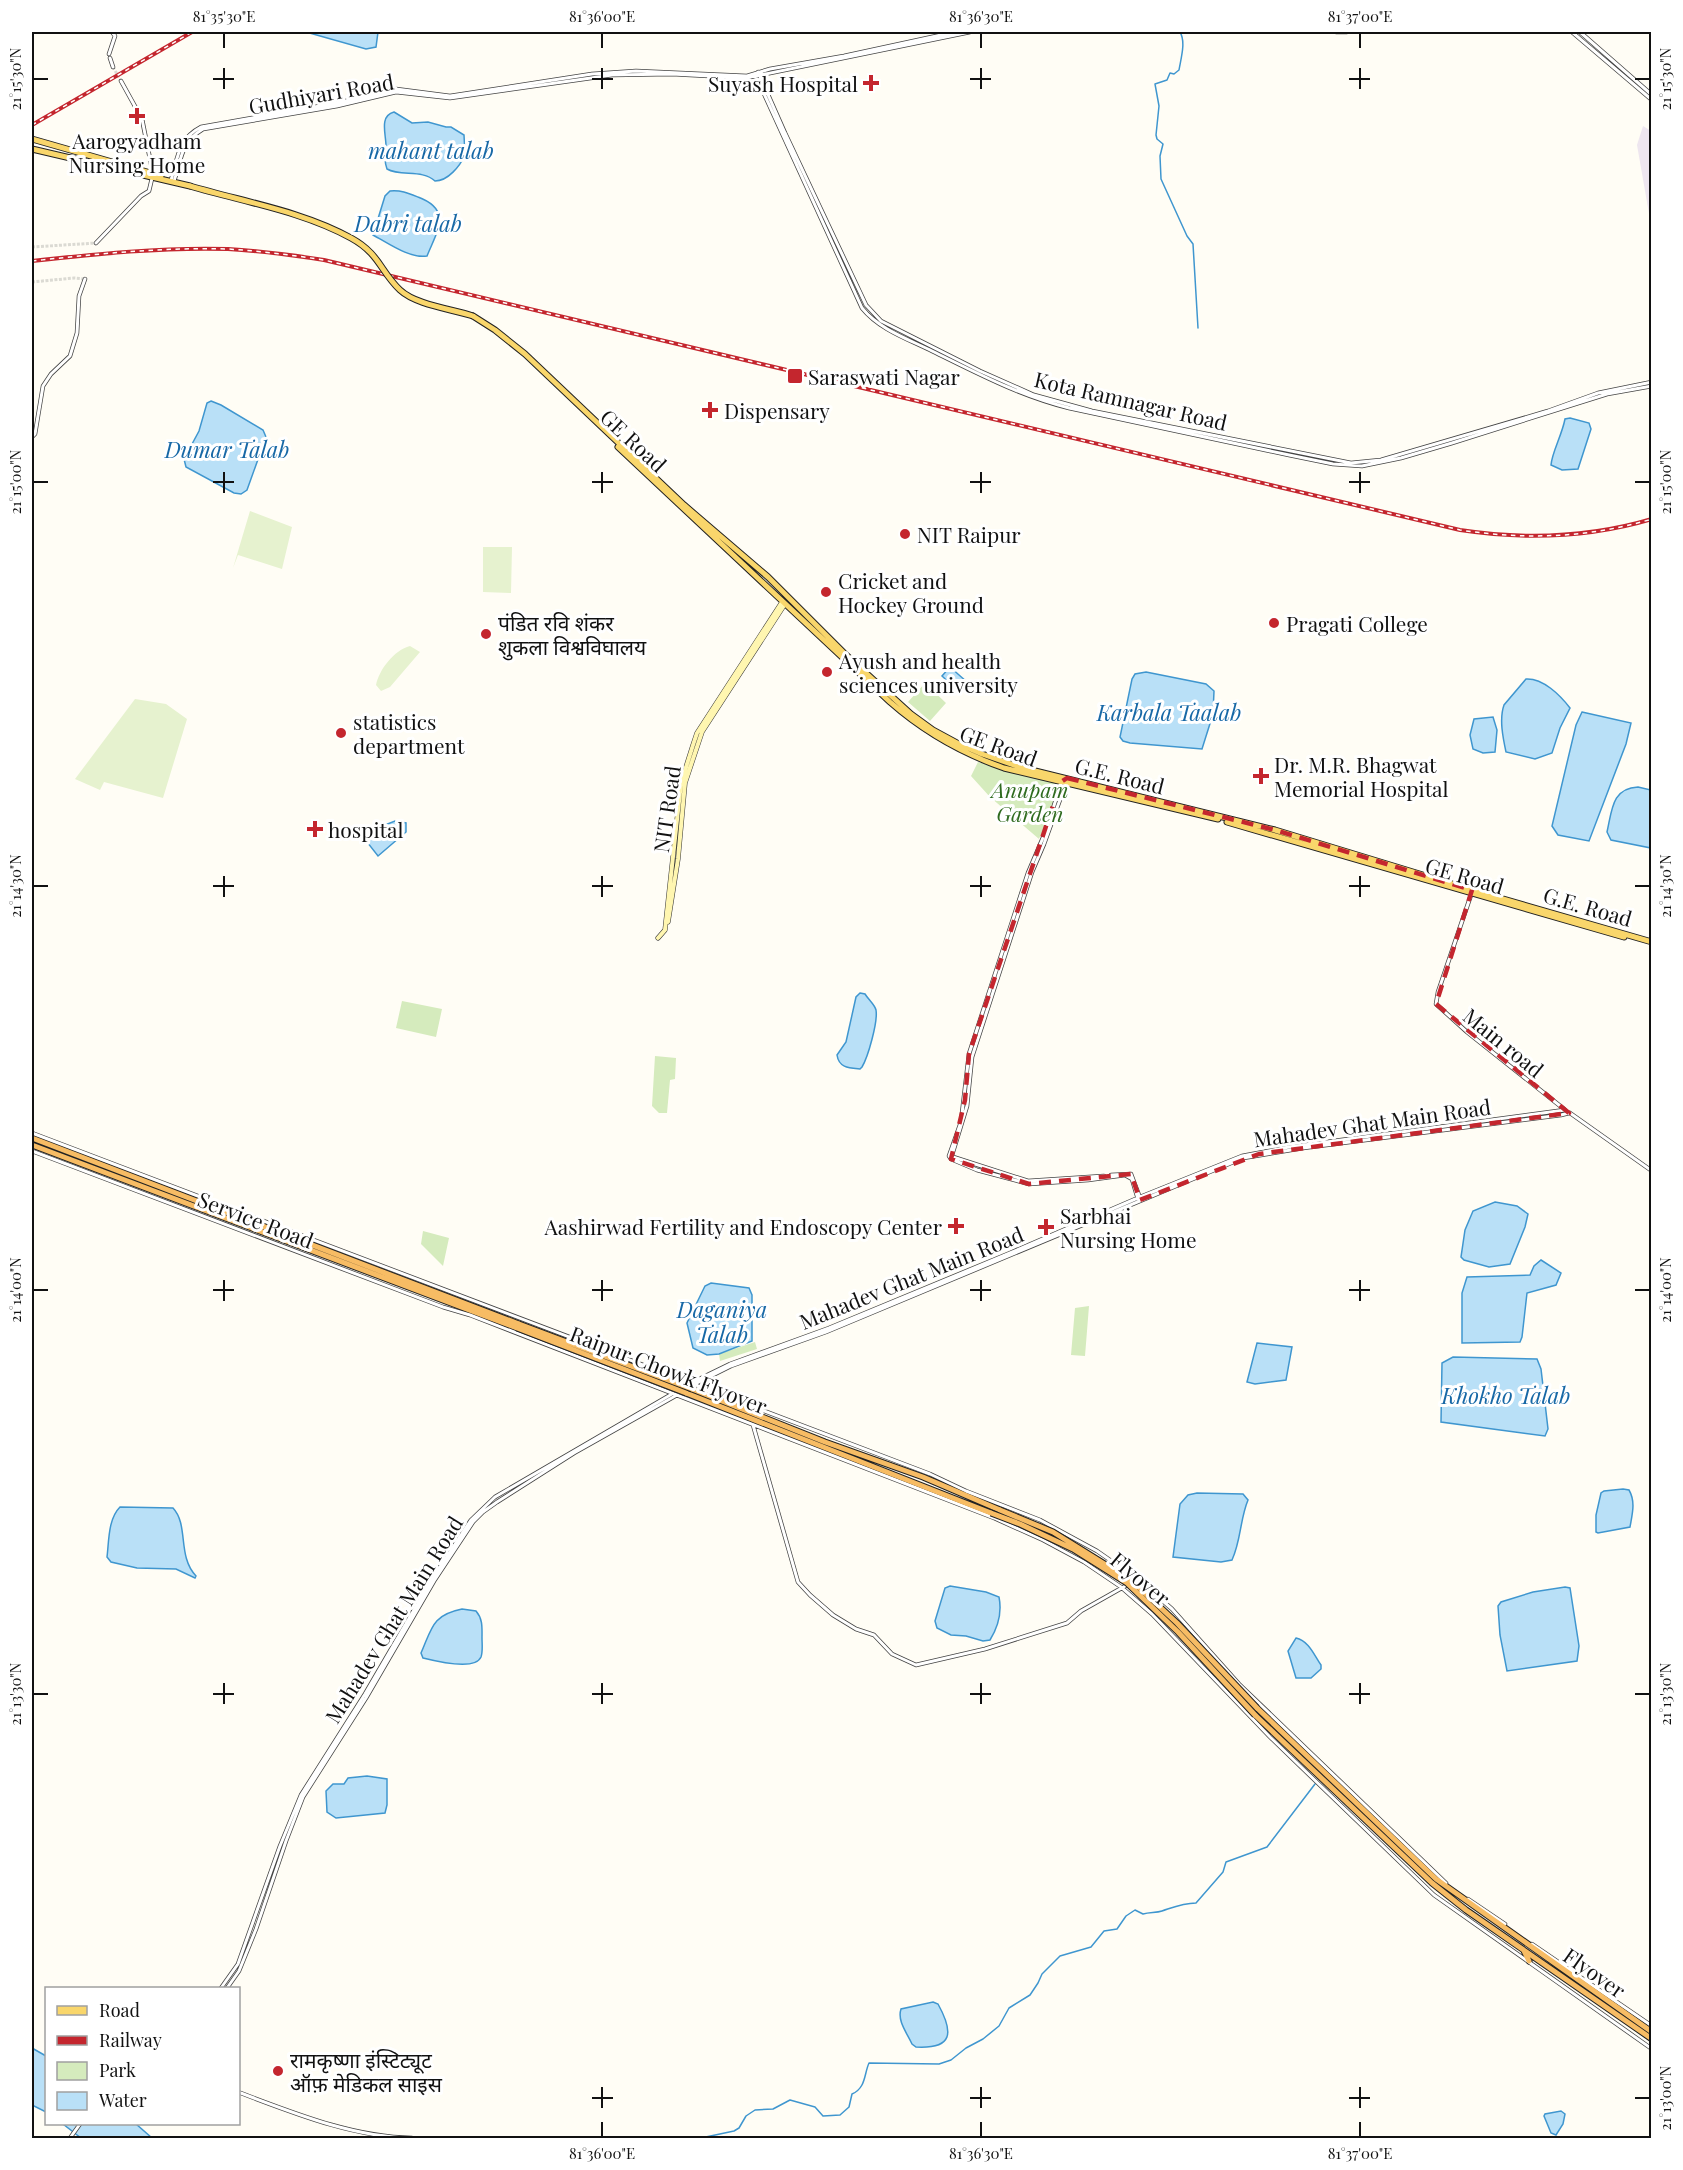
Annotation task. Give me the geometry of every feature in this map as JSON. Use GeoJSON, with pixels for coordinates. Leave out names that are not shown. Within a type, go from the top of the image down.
{"type":"FeatureCollection","features":[{"type":"Feature","properties":{"kind":"highway","name":"Raipur Chowk Flyover"},"geometry":{"type":"LineString","coordinates":[[32,1138],[484,1307],[518,1326]]}},
{"type":"Feature","properties":{"kind":"highway","name":"Raipur Chowk Flyover"},"geometry":{"type":"LineString","coordinates":[[32,1145],[470,1313],[518,1326],[824,1444],[864,1453],[988,1505]]}},
{"type":"Feature","properties":{"kind":"highway","name":"Raipur Chowk Flyover"},"geometry":{"type":"LineString","coordinates":[[824,1444],[855,1462],[963,1504]]}},
{"type":"Feature","properties":{"kind":"highway","name":"Flyover"},"geometry":{"type":"LineString","coordinates":[[963,1504],[1020,1524],[1074,1549],[1126,1583],[1178,1632],[1255,1715],[1263,1727],[1432,1883],[1524,1950],[1652,2032]]}},
{"type":"Feature","properties":{"kind":"highway","name":"Flyover"},"geometry":{"type":"LineString","coordinates":[[988,1505],[1053,1532],[1132,1581],[1177,1623],[1257,1708],[1265,1713],[1436,1879],[1652,2039]]}},
{"type":"Feature","properties":{"kind":"highway"},"geometry":{"type":"LineString","coordinates":[[1519,1939],[1527,1940]]}},
{"type":"Feature","properties":{"kind":"highway"},"geometry":{"type":"LineString","coordinates":[[1524,1950],[1529,1961]]}},
{"type":"Feature","properties":{"kind":"main road"},"geometry":{"type":"LineString","coordinates":[[32,139],[139,172]]}},
{"type":"Feature","properties":{"kind":"main road"},"geometry":{"type":"LineString","coordinates":[[32,149],[139,172]]}},
{"type":"Feature","properties":{"kind":"main road","name":"G.E. Road"},"geometry":{"type":"LineString","coordinates":[[139,172],[314,221],[364,246],[375,255],[400,291],[420,301],[457,311],[481,321],[530,359],[559,389],[911,714],[933,730],[990,757],[1064,780]]}},
{"type":"Feature","properties":{"kind":"main road","name":"NIT Road"},"geometry":{"type":"LineString","coordinates":[[660,939],[667,930],[678,859],[685,783],[702,732],[786,600]]}},
{"type":"Feature","properties":{"kind":"main road","name":"GE Road"},"geometry":{"type":"LineString","coordinates":[[1064,780],[1272,834],[1652,944]]}},
{"type":"Feature","properties":{"kind":"street"},"geometry":{"type":"LineString","coordinates":[[112,32],[115,36],[110,56],[113,67]]}},
{"type":"Feature","properties":{"kind":"street","name":"Gudhiyari Road"},"geometry":{"type":"LineString","coordinates":[[757,74],[955,32]]}},
{"type":"Feature","properties":{"kind":"street","name":"Gudhiyari Road"},"geometry":{"type":"LineString","coordinates":[[174,182],[183,142],[189,133],[201,127],[337,103],[385,91],[396,89],[450,96],[592,74],[636,71],[672,71],[735,77],[970,32]]}},
{"type":"Feature","properties":{"kind":"street"},"geometry":{"type":"LineString","coordinates":[[1336,32],[1347,32]]}},
{"type":"Feature","properties":{"kind":"street"},"geometry":{"type":"LineString","coordinates":[[1572,32],[1652,100]]}},
{"type":"Feature","properties":{"kind":"street"},"geometry":{"type":"LineString","coordinates":[[1580,32],[1652,95]]}},
{"type":"Feature","properties":{"kind":"street"},"geometry":{"type":"LineString","coordinates":[[757,74],[862,308],[869,316],[892,332],[988,379],[1034,398],[1069,408],[1333,464],[1362,466],[1401,458],[1607,394],[1652,384]]}},
{"type":"Feature","properties":{"kind":"street"},"geometry":{"type":"LineString","coordinates":[[96,243],[141,196],[149,191],[153,176],[142,119],[121,81]]}},
{"type":"Feature","properties":{"kind":"street"},"geometry":{"type":"LineString","coordinates":[[32,437],[35,434],[43,386],[51,374],[70,356],[77,333],[79,296],[85,279]]}},
{"type":"Feature","properties":{"kind":"street"},"geometry":{"type":"LineString","coordinates":[[1064,780],[972,1057],[967,1106],[953,1157],[1028,1181],[1127,1173],[1134,1177],[1139,1199],[1228,1164],[1264,1153],[1569,1113]]}},
{"type":"Feature","properties":{"kind":"street","name":"Main road"},"geometry":{"type":"LineString","coordinates":[[1472,892],[1436,1004],[1467,1032],[1565,1110],[1652,1171]]}},
{"type":"Feature","properties":{"kind":"street","name":"Mahadev Ghat Main Road"},"geometry":{"type":"LineString","coordinates":[[222,1987],[238,1964],[300,1797],[365,1694],[432,1579],[471,1520],[495,1497],[730,1364],[829,1328],[1216,1166],[1256,1152],[1565,1110]]}},
{"type":"Feature","properties":{"kind":"street"},"geometry":{"type":"LineString","coordinates":[[32,1133],[484,1307],[692,1384],[1040,1520],[1097,1551],[1140,1581],[1172,1609],[1265,1713],[1435,1874],[1460,1894],[1481,1906],[1652,2026]]}},
{"type":"Feature","properties":{"kind":"street","name":"Service Road"},"geometry":{"type":"LineString","coordinates":[[32,1151],[443,1307],[470,1313],[675,1395],[855,1462]]}},
{"type":"Feature","properties":{"kind":"street"},"geometry":{"type":"LineString","coordinates":[[228,1987],[239,1971],[286,1838],[305,1792],[366,1698],[434,1581],[473,1522],[497,1502],[547,1470],[675,1395]]}},
{"type":"Feature","properties":{"kind":"street"},"geometry":{"type":"LineString","coordinates":[[753,1425],[798,1582],[833,1615],[856,1629],[874,1635],[888,1651],[907,1662],[916,1665],[947,1659],[1053,1628],[1071,1621],[1082,1611],[1121,1587],[1140,1581]]}},
{"type":"Feature","properties":{"kind":"street"},"geometry":{"type":"LineString","coordinates":[[963,1504],[1058,1547],[1121,1587],[1152,1614],[1434,1895],[1652,2049]]}},
{"type":"Feature","properties":{"kind":"street"},"geometry":{"type":"LineString","coordinates":[[240,2093],[343,2128],[381,2137],[412,2139]]}},
{"type":"Feature","properties":{"kind":"highlighted area"},"geometry":{"type":"Polygon","coordinates":[[[1067,778],[1275,830],[1472,890],[1436,1004],[1569,1113],[1259,1154],[1140,1200],[1131,1174],[1029,1184],[951,1159],[965,1100],[969,1054],[1061,782],[1067,778]]]}},
{"type":"Feature","properties":{"kind":"shaded area"},"geometry":{"type":"Polygon","coordinates":[[[1643,126],[1651,131],[1651,225],[1637,145],[1643,126]]]}},
{"type":"Feature","properties":{"kind":"green space"},"geometry":{"type":"Polygon","coordinates":[[[250,511],[292,527],[282,569],[238,555],[233,568],[250,511]]]}},
{"type":"Feature","properties":{"kind":"green space"},"geometry":{"type":"Polygon","coordinates":[[[483,547],[512,547],[511,593],[483,592],[483,547]]]}},
{"type":"Feature","properties":{"kind":"green space"},"geometry":{"type":"Polygon","coordinates":[[[410,646],[420,652],[390,687],[381,691],[376,685],[384,667],[393,656],[410,646]]]}},
{"type":"Feature","properties":{"kind":"green space"},"geometry":{"type":"Polygon","coordinates":[[[925,683],[946,703],[930,721],[908,702],[925,683]]]}},
{"type":"Feature","properties":{"kind":"green space"},"geometry":{"type":"Polygon","coordinates":[[[135,699],[166,704],[187,719],[163,798],[104,782],[100,790],[75,779],[135,699]]]}},
{"type":"Feature","properties":{"kind":"green space","name":"Anupam Garden"},"geometry":{"type":"Polygon","coordinates":[[[978,762],[1057,784],[1054,804],[1039,839],[990,797],[971,776],[978,762]]]}},
{"type":"Feature","properties":{"kind":"green space"},"geometry":{"type":"Polygon","coordinates":[[[402,1001],[442,1009],[436,1037],[396,1028],[402,1001]]]}},
{"type":"Feature","properties":{"kind":"green space"},"geometry":{"type":"Polygon","coordinates":[[[655,1056],[676,1058],[675,1079],[670,1080],[667,1113],[659,1113],[652,1106],[655,1056]]]}},
{"type":"Feature","properties":{"kind":"green space"},"geometry":{"type":"Polygon","coordinates":[[[423,1231],[449,1238],[443,1266],[421,1244],[423,1231]]]}},
{"type":"Feature","properties":{"kind":"green space"},"geometry":{"type":"Polygon","coordinates":[[[1089,1306],[1085,1356],[1071,1355],[1075,1308],[1089,1306]]]}},
{"type":"Feature","properties":{"kind":"green space"},"geometry":{"type":"Polygon","coordinates":[[[755,1342],[757,1349],[720,1361],[719,1354],[755,1342]]]}},
{"type":"Feature","properties":{"kind":"water"},"geometry":{"type":"Polygon","coordinates":[[[378,32],[376,47],[366,49],[313,34],[378,32]]]}},
{"type":"Feature","properties":{"kind":"water","name":"mahant talab"},"geometry":{"type":"Polygon","coordinates":[[[394,112],[412,123],[428,122],[451,127],[464,135],[465,155],[453,172],[435,181],[424,175],[399,173],[387,169],[385,121],[389,114],[394,112]]]}},
{"type":"Feature","properties":{"kind":"water","name":"Dabri talab"},"geometry":{"type":"Polygon","coordinates":[[[390,191],[411,194],[429,202],[436,208],[439,215],[438,230],[427,256],[406,253],[373,235],[385,196],[390,191]]]}},
{"type":"Feature","properties":{"kind":"water","name":"Dumar Talab"},"geometry":{"type":"Polygon","coordinates":[[[211,401],[263,430],[266,437],[247,490],[241,494],[234,493],[186,467],[184,459],[199,431],[207,403],[211,401]]]}},
{"type":"Feature","properties":{"kind":"water"},"geometry":{"type":"Polygon","coordinates":[[[1570,418],[1589,423],[1591,429],[1578,469],[1562,470],[1551,465],[1565,419],[1570,418]]]}},
{"type":"Feature","properties":{"kind":"water"},"geometry":{"type":"Polygon","coordinates":[[[950,667],[967,682],[959,692],[942,676],[950,667]]]}},
{"type":"Feature","properties":{"kind":"water","name":"Karbala Taalab"},"geometry":{"type":"Polygon","coordinates":[[[1146,672],[1206,684],[1214,691],[1213,714],[1202,749],[1130,743],[1123,741],[1120,737],[1132,679],[1135,674],[1146,672]]]}},
{"type":"Feature","properties":{"kind":"water"},"geometry":{"type":"Polygon","coordinates":[[[1526,679],[1545,684],[1570,708],[1560,728],[1552,753],[1535,759],[1506,752],[1502,728],[1504,705],[1526,679]]]}},
{"type":"Feature","properties":{"kind":"water"},"geometry":{"type":"Polygon","coordinates":[[[1582,712],[1631,723],[1626,744],[1589,841],[1558,835],[1552,826],[1576,725],[1582,712]]]}},
{"type":"Feature","properties":{"kind":"water"},"geometry":{"type":"Polygon","coordinates":[[[1493,717],[1497,730],[1495,752],[1483,753],[1473,749],[1470,735],[1474,719],[1493,717]]]}},
{"type":"Feature","properties":{"kind":"water"},"geometry":{"type":"Polygon","coordinates":[[[1638,787],[1651,790],[1651,848],[1611,840],[1607,832],[1612,808],[1618,796],[1629,788],[1638,787]]]}},
{"type":"Feature","properties":{"kind":"water"},"geometry":{"type":"Polygon","coordinates":[[[395,821],[406,823],[406,832],[378,856],[367,842],[372,830],[395,821]]]}},
{"type":"Feature","properties":{"kind":"water"},"geometry":{"type":"Polygon","coordinates":[[[860,993],[865,994],[873,1004],[876,1015],[870,1048],[860,1069],[842,1065],[837,1055],[846,1042],[856,997],[860,993]]]}},
{"type":"Feature","properties":{"kind":"water"},"geometry":{"type":"Polygon","coordinates":[[[1495,1202],[1517,1206],[1528,1214],[1510,1264],[1489,1267],[1464,1260],[1461,1257],[1465,1230],[1473,1211],[1495,1202]]]}},
{"type":"Feature","properties":{"kind":"water"},"geometry":{"type":"Polygon","coordinates":[[[1541,1260],[1561,1273],[1556,1285],[1527,1293],[1520,1342],[1462,1343],[1462,1293],[1467,1277],[1530,1275],[1534,1266],[1541,1260]]]}},
{"type":"Feature","properties":{"kind":"water","name":"Daganiya Talab"},"geometry":{"type":"Polygon","coordinates":[[[711,1283],[749,1288],[752,1295],[752,1341],[719,1354],[707,1355],[693,1348],[687,1323],[705,1286],[711,1283]]]}},
{"type":"Feature","properties":{"kind":"water"},"geometry":{"type":"Polygon","coordinates":[[[1257,1343],[1292,1347],[1286,1380],[1255,1384],[1247,1382],[1257,1343]]]}},
{"type":"Feature","properties":{"kind":"water","name":"Khokho Talab"},"geometry":{"type":"Polygon","coordinates":[[[1453,1357],[1537,1359],[1541,1369],[1548,1429],[1545,1436],[1441,1422],[1442,1363],[1453,1357]]]}},
{"type":"Feature","properties":{"kind":"water"},"geometry":{"type":"Polygon","coordinates":[[[1629,1490],[1632,1499],[1630,1527],[1596,1532],[1596,1515],[1601,1493],[1629,1490]]]}},
{"type":"Feature","properties":{"kind":"water"},"geometry":{"type":"Polygon","coordinates":[[[1197,1493],[1243,1494],[1248,1500],[1232,1560],[1221,1562],[1173,1557],[1180,1504],[1188,1495],[1197,1493]]]}},
{"type":"Feature","properties":{"kind":"water"},"geometry":{"type":"Polygon","coordinates":[[[120,1507],[173,1508],[181,1523],[187,1559],[195,1578],[176,1569],[137,1568],[111,1562],[107,1557],[110,1530],[113,1518],[120,1507]]]}},
{"type":"Feature","properties":{"kind":"water"},"geometry":{"type":"Polygon","coordinates":[[[950,1586],[986,1592],[999,1597],[999,1619],[990,1640],[983,1641],[951,1635],[937,1628],[935,1621],[945,1588],[950,1586]]]}},
{"type":"Feature","properties":{"kind":"water"},"geometry":{"type":"Polygon","coordinates":[[[1570,1588],[1579,1646],[1577,1661],[1507,1671],[1500,1635],[1498,1606],[1501,1602],[1533,1592],[1570,1588]]]}},
{"type":"Feature","properties":{"kind":"water"},"geometry":{"type":"Polygon","coordinates":[[[462,1609],[476,1611],[480,1617],[482,1624],[481,1657],[477,1661],[463,1664],[423,1658],[421,1653],[434,1624],[444,1615],[462,1609]]]}},
{"type":"Feature","properties":{"kind":"water"},"geometry":{"type":"Polygon","coordinates":[[[1296,1638],[1308,1645],[1321,1665],[1321,1669],[1311,1678],[1296,1678],[1288,1651],[1296,1638]]]}},
{"type":"Feature","properties":{"kind":"water"},"geometry":{"type":"Polygon","coordinates":[[[367,1776],[387,1779],[385,1813],[336,1818],[327,1812],[326,1791],[333,1784],[344,1784],[348,1778],[367,1776]]]}},
{"type":"Feature","properties":{"kind":"water"},"geometry":{"type":"Polygon","coordinates":[[[933,2002],[938,2004],[947,2023],[947,2037],[937,2045],[916,2047],[903,2027],[900,2018],[901,2009],[933,2002]]]}},
{"type":"Feature","properties":{"kind":"water"},"geometry":{"type":"Polygon","coordinates":[[[32,2048],[45,2055],[45,2112],[32,2105],[32,2048]]]}},
{"type":"Feature","properties":{"kind":"water"},"geometry":{"type":"Polygon","coordinates":[[[1561,2111],[1565,2114],[1563,2124],[1556,2135],[1551,2133],[1544,2116],[1561,2111]]]}},
{"type":"Feature","properties":{"kind":"water"},"geometry":{"type":"Polygon","coordinates":[[[64,2125],[137,2125],[152,2138],[81,2138],[64,2125]]]}},
{"type":"Feature","properties":{"kind":"waterway"},"geometry":{"type":"LineString","coordinates":[[1180,32],[1183,45],[1179,70],[1174,74],[1170,73],[1167,80],[1155,84],[1159,106],[1156,135],[1163,144],[1160,156],[1161,179],[1187,236],[1193,244],[1198,328]]}},
{"type":"Feature","properties":{"kind":"waterway"},"geometry":{"type":"LineString","coordinates":[[701,2138],[734,2131],[739,2128],[746,2116],[755,2110],[773,2109],[790,2100],[815,2107],[823,2116],[840,2115],[849,2107],[852,2094],[860,2088],[869,2063],[939,2064],[951,2060],[999,2026],[1009,2008],[1030,1995],[1042,1974],[1060,1956],[1091,1947],[1104,1931],[1117,1929],[1126,1916],[1135,1910],[1143,1914],[1196,1903],[1223,1872],[1226,1862],[1267,1847],[1315,1784]]}},
{"type":"Feature","properties":{"kind":"tunnel"},"geometry":{"type":"LineString","coordinates":[[113,67],[121,81]]}},
{"type":"Feature","properties":{"kind":"tunnel"},"geometry":{"type":"LineString","coordinates":[[32,247],[96,243]]}},
{"type":"Feature","properties":{"kind":"tunnel"},"geometry":{"type":"LineString","coordinates":[[32,282],[85,279]]}},
{"type":"Feature","properties":{"kind":"railway"},"geometry":{"type":"LineString","coordinates":[[32,125],[192,32]]}},
{"type":"Feature","properties":{"kind":"railway"},"geometry":{"type":"LineString","coordinates":[[32,261],[179,249],[228,249],[324,260],[1460,530],[1509,535],[1557,535],[1604,530],[1652,519]]}},
{"type":"Feature","properties":{"kind":"place","name":"Suyash Hospital"},"geometry":{"type":"Point","coordinates":[871,83]}},
{"type":"Feature","properties":{"kind":"place","name":"Aarogyadham Nursing Home"},"geometry":{"type":"Point","coordinates":[137,116]}},
{"type":"Feature","properties":{"kind":"place","name":"Saraswati Nagar"},"geometry":{"type":"Point","coordinates":[795,376]}},
{"type":"Feature","properties":{"kind":"place","name":"Dispensary"},"geometry":{"type":"Point","coordinates":[710,410]}},
{"type":"Feature","properties":{"kind":"place","name":"NIT Raipur"},"geometry":{"type":"Point","coordinates":[905,534]}},
{"type":"Feature","properties":{"kind":"place","name":"Cricket and Hockey Ground"},"geometry":{"type":"Point","coordinates":[826,592]}},
{"type":"Feature","properties":{"kind":"place","name":"Pragati College"},"geometry":{"type":"Point","coordinates":[1274,623]}},
{"type":"Feature","properties":{"kind":"place","name":"पंडित रवि शंकर शुकला विश्वविघालय"},"geometry":{"type":"Point","coordinates":[486,634]}},
{"type":"Feature","properties":{"kind":"place","name":"Ayush and health sciences university"},"geometry":{"type":"Point","coordinates":[827,672]}},
{"type":"Feature","properties":{"kind":"place","name":"statistics department"},"geometry":{"type":"Point","coordinates":[341,733]}},
{"type":"Feature","properties":{"kind":"place","name":"Dr. M.R. Bhagwat Memorial Hospital"},"geometry":{"type":"Point","coordinates":[1261,776]}},
{"type":"Feature","properties":{"kind":"place","name":"hospital"},"geometry":{"type":"Point","coordinates":[315,829]}},
{"type":"Feature","properties":{"kind":"place","name":"Aashirwad Fertility and Endoscopy Center"},"geometry":{"type":"Point","coordinates":[956,1226]}},
{"type":"Feature","properties":{"kind":"place","name":"Sarbhai Nursing Home"},"geometry":{"type":"Point","coordinates":[1046,1227]}},
{"type":"Feature","properties":{"kind":"place","name":"रामकृष्णा इंस्टिट्यूट ऑफ़ मेडिकल साइस"},"geometry":{"type":"Point","coordinates":[278,2071]}}]}
